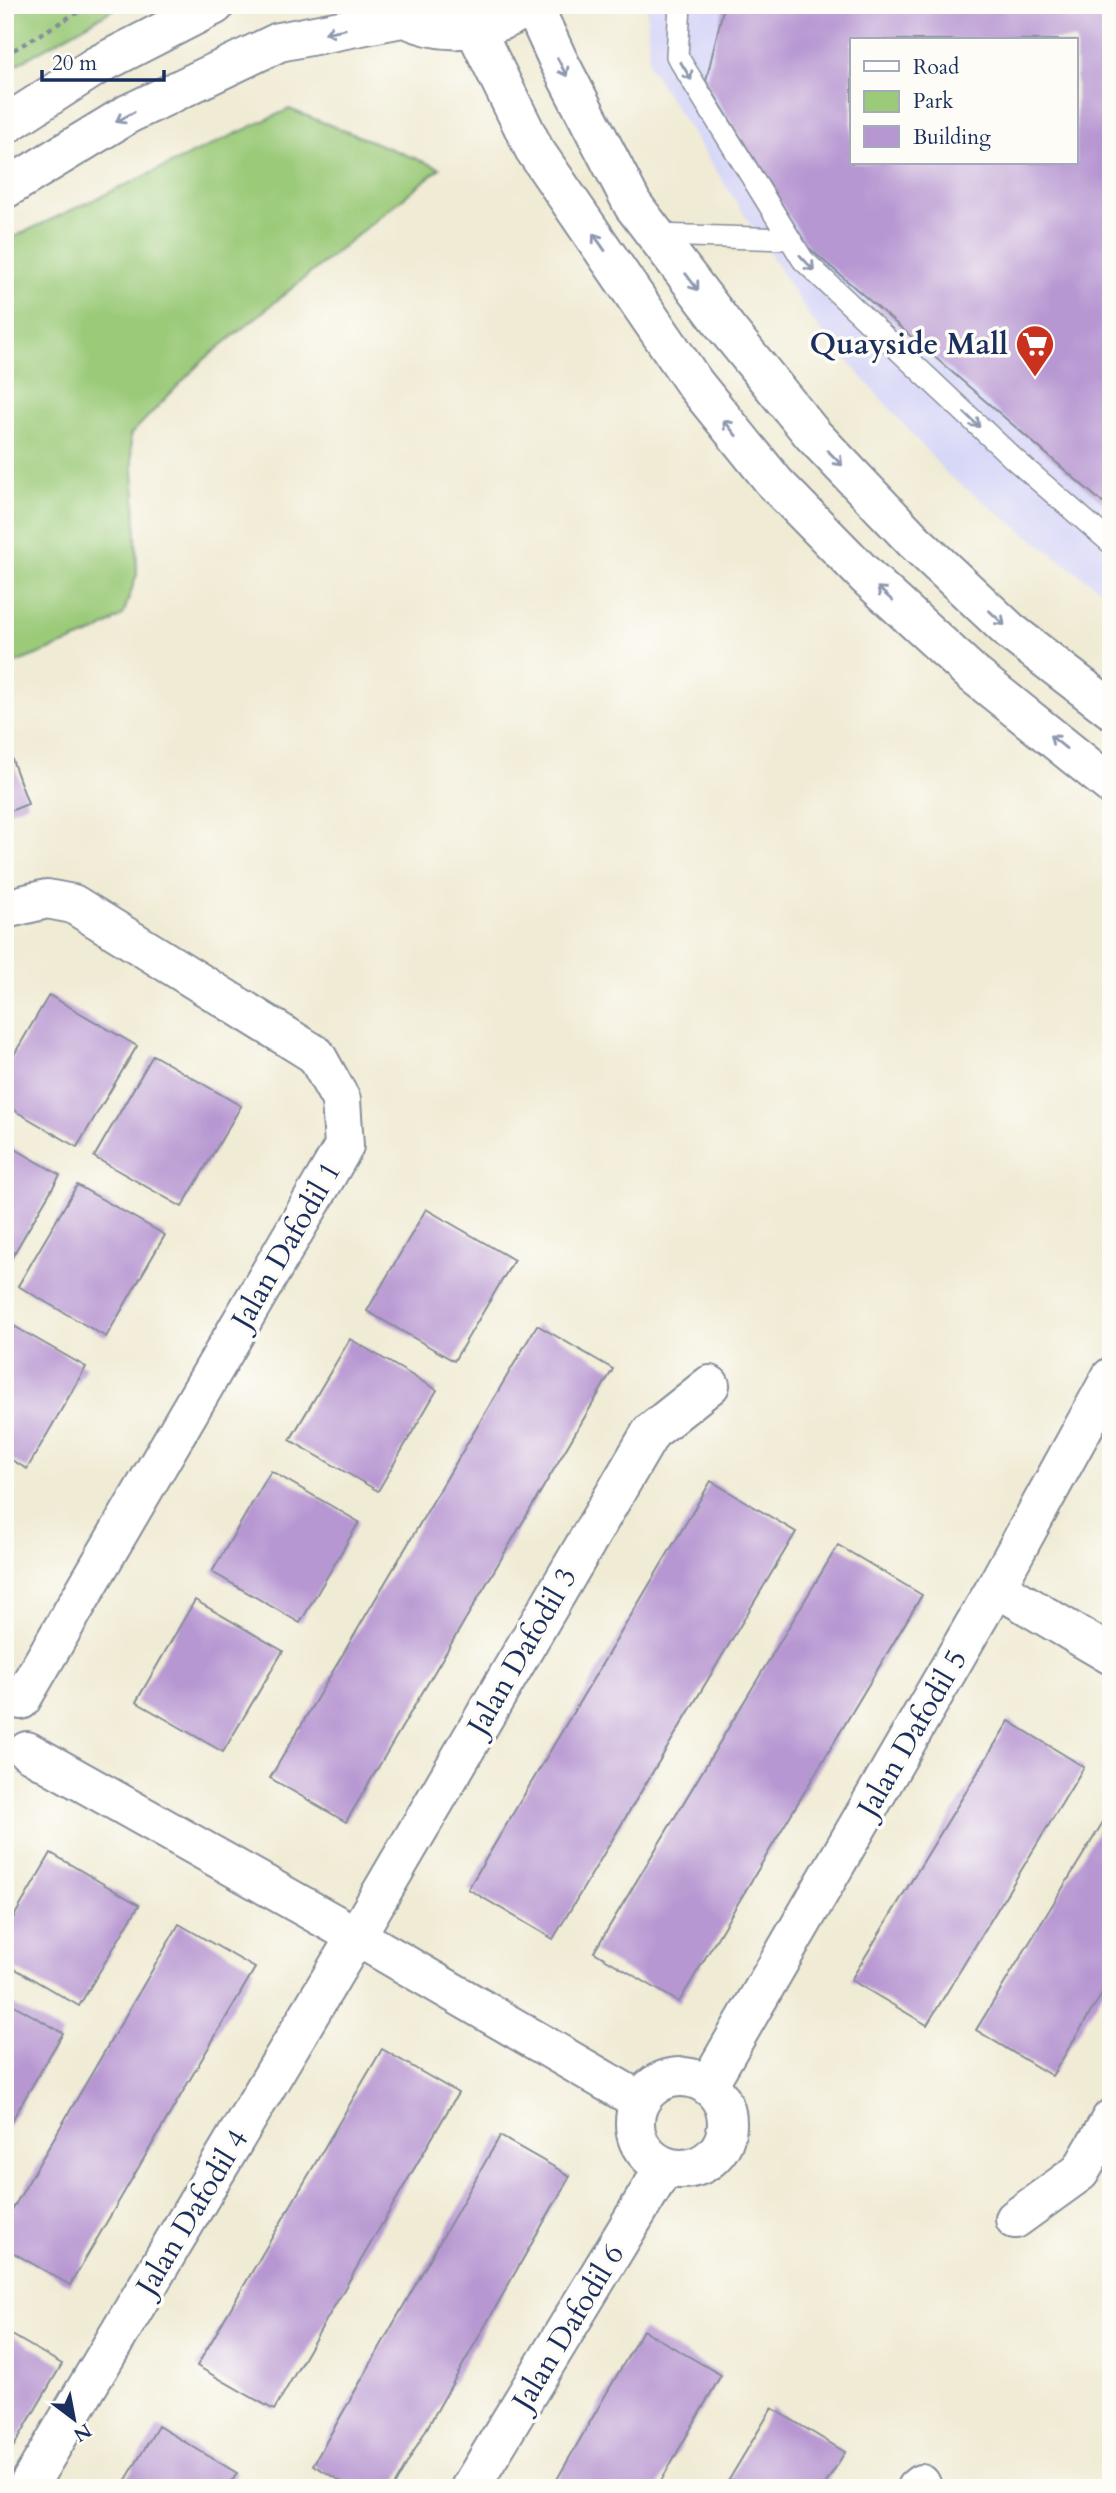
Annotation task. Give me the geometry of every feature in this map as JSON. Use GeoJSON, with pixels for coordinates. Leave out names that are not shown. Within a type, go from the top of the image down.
{"type":"FeatureCollection","features":[{"type":"Feature","properties":{"kind":"street"},"geometry":{"type":"LineString","coordinates":[[5,125],[96,66],[215,5]]}},
{"type":"Feature","properties":{"kind":"street"},"geometry":{"type":"LineString","coordinates":[[5,189],[128,114],[279,42],[393,11],[437,29],[475,29],[505,20],[532,5],[633,205],[727,329],[813,435],[914,541],[1011,632],[1111,709]]}},
{"type":"Feature","properties":{"kind":"street"},"geometry":{"type":"LineString","coordinates":[[475,29],[534,149],[695,384],[775,483],[867,577],[973,674],[1111,785]]}},
{"type":"Feature","properties":{"kind":"street","name":"Jalan Dafodil 1"},"geometry":{"type":"LineString","coordinates":[[5,909],[47,899],[73,904],[316,1055],[341,1100],[344,1146],[13,1696]]}},
{"type":"Feature","properties":{"kind":"street","name":"Jalan Dafodil 5"},"geometry":{"type":"LineString","coordinates":[[708,2085],[996,1587],[1111,1377]]}},
{"type":"Feature","properties":{"kind":"street","name":"Jalan Dafodil 3"},"geometry":{"type":"LineString","coordinates":[[356,1936],[650,1432],[710,1385]]}},
{"type":"Feature","properties":{"kind":"street"},"geometry":{"type":"LineString","coordinates":[[996,1587],[1111,1655]]}},
{"type":"Feature","properties":{"kind":"street"},"geometry":{"type":"LineString","coordinates":[[13,1696],[33,1719],[34,1730],[16,1757],[356,1936],[640,2101]]}},
{"type":"Feature","properties":{"kind":"street","name":"Jalan Dafodil 4"},"geometry":{"type":"LineString","coordinates":[[27,2488],[356,1936]]}},
{"type":"Feature","properties":{"kind":"street"},"geometry":{"type":"LineString","coordinates":[[688,2077],[708,2085],[718,2095],[727,2119],[721,2144],[714,2155],[691,2168],[666,2166],[647,2154],[636,2134],[634,2123],[640,2101],[656,2084],[666,2079],[688,2077]]}},
{"type":"Feature","properties":{"kind":"street"},"geometry":{"type":"LineString","coordinates":[[1015,2219],[1080,2172],[1111,2119]]}},
{"type":"Feature","properties":{"kind":"street","name":"Jalan Dafodil 6"},"geometry":{"type":"LineString","coordinates":[[470,2488],[666,2166]]}},
{"type":"Feature","properties":{"kind":"lane"},"geometry":{"type":"LineString","coordinates":[[680,5],[677,56],[803,260],[1014,458],[1111,543]]}},
{"type":"Feature","properties":{"kind":"lane"},"geometry":{"type":"LineString","coordinates":[[656,235],[789,239]]}},
{"type":"Feature","properties":{"kind":"path"},"geometry":{"type":"LineString","coordinates":[[5,55],[90,5]]}},
{"type":"Feature","properties":{"kind":"shaded area","name":"Quayside Mall"},"geometry":{"type":"Polygon","coordinates":[[[647,5],[1111,5],[1111,598],[948,475],[812,320],[649,66],[647,5]]]}},
{"type":"Feature","properties":{"kind":"green space"},"geometry":{"type":"Polygon","coordinates":[[[5,5],[121,5],[5,71],[5,5]]]}},
{"type":"Feature","properties":{"kind":"green space"},"geometry":{"type":"Polygon","coordinates":[[[289,109],[440,168],[201,362],[130,435],[137,574],[123,615],[96,632],[5,667],[5,241],[289,109]]]}},
{"type":"Feature","properties":{"kind":"building","name":"Quayside Mall"},"geometry":{"type":"Polygon","coordinates":[[[724,5],[1111,5],[1111,510],[808,247],[706,81],[724,5]]]}},
{"type":"Feature","properties":{"kind":"building"},"geometry":{"type":"Polygon","coordinates":[[[5,740],[28,804],[5,813],[5,740]]]}},
{"type":"Feature","properties":{"kind":"building"},"geometry":{"type":"Polygon","coordinates":[[[49,995],[137,1046],[77,1147],[5,1105],[5,1070],[49,995]]]}},
{"type":"Feature","properties":{"kind":"building"},"geometry":{"type":"Polygon","coordinates":[[[153,1055],[241,1106],[182,1207],[94,1157],[153,1055]]]}},
{"type":"Feature","properties":{"kind":"building"},"geometry":{"type":"Polygon","coordinates":[[[5,1143],[60,1175],[5,1269],[5,1143]]]}},
{"type":"Feature","properties":{"kind":"building"},"geometry":{"type":"Polygon","coordinates":[[[77,1185],[165,1235],[106,1337],[18,1286],[77,1185]]]}},
{"type":"Feature","properties":{"kind":"building"},"geometry":{"type":"Polygon","coordinates":[[[426,1209],[514,1260],[454,1361],[367,1311],[426,1209]]]}},
{"type":"Feature","properties":{"kind":"building"},"geometry":{"type":"Polygon","coordinates":[[[5,1321],[86,1367],[27,1469],[5,1456],[5,1321]]]}},
{"type":"Feature","properties":{"kind":"building"},"geometry":{"type":"Polygon","coordinates":[[[537,1325],[613,1369],[346,1822],[270,1778],[537,1325]]]}},
{"type":"Feature","properties":{"kind":"building"},"geometry":{"type":"Polygon","coordinates":[[[350,1339],[437,1390],[378,1491],[290,1440],[350,1339]]]}},
{"type":"Feature","properties":{"kind":"building"},"geometry":{"type":"Polygon","coordinates":[[[271,1471],[359,1522],[300,1623],[212,1572],[271,1471]]]}},
{"type":"Feature","properties":{"kind":"building"},"geometry":{"type":"Polygon","coordinates":[[[711,1481],[796,1532],[553,1939],[468,1889],[711,1481]]]}},
{"type":"Feature","properties":{"kind":"building"},"geometry":{"type":"Polygon","coordinates":[[[838,1545],[922,1595],[679,2002],[594,1952],[838,1545]]]}},
{"type":"Feature","properties":{"kind":"building"},"geometry":{"type":"Polygon","coordinates":[[[195,1600],[283,1651],[223,1752],[136,1702],[195,1600]]]}},
{"type":"Feature","properties":{"kind":"building"},"geometry":{"type":"Polygon","coordinates":[[[1009,1721],[1084,1767],[927,2025],[851,1980],[1009,1721]]]}},
{"type":"Feature","properties":{"kind":"building"},"geometry":{"type":"Polygon","coordinates":[[[1111,1809],[1111,1979],[1052,2076],[976,2030],[1111,1809]]]}},
{"type":"Feature","properties":{"kind":"building"},"geometry":{"type":"Polygon","coordinates":[[[51,1853],[139,1905],[79,2006],[5,1963],[5,1932],[51,1853]]]}},
{"type":"Feature","properties":{"kind":"building"},"geometry":{"type":"Polygon","coordinates":[[[179,1924],[255,1968],[70,2285],[5,2248],[5,2222],[179,1924]]]}},
{"type":"Feature","properties":{"kind":"building"},"geometry":{"type":"Polygon","coordinates":[[[5,2000],[63,2033],[5,2132],[5,2000]]]}},
{"type":"Feature","properties":{"kind":"building"},"geometry":{"type":"Polygon","coordinates":[[[382,2049],[458,2093],[274,2410],[197,2366],[382,2049]]]}},
{"type":"Feature","properties":{"kind":"building"},"geometry":{"type":"Polygon","coordinates":[[[500,2136],[570,2176],[393,2488],[353,2488],[313,2465],[500,2136]]]}},
{"type":"Feature","properties":{"kind":"building"},"geometry":{"type":"Polygon","coordinates":[[[643,2330],[721,2375],[657,2488],[552,2488],[643,2330]]]}},
{"type":"Feature","properties":{"kind":"building"},"geometry":{"type":"Polygon","coordinates":[[[5,2331],[62,2364],[5,2461],[5,2331]]]}},
{"type":"Feature","properties":{"kind":"building"},"geometry":{"type":"Polygon","coordinates":[[[772,2408],[845,2452],[823,2488],[724,2488],[772,2408]]]}},
{"type":"Feature","properties":{"kind":"building"},"geometry":{"type":"Polygon","coordinates":[[[158,2426],[237,2473],[228,2488],[121,2488],[158,2426]]]}},
{"type":"Feature","properties":{"kind":"place","name":"Quayside Mall"},"geometry":{"type":"Point","coordinates":[1035,378]}}]}
